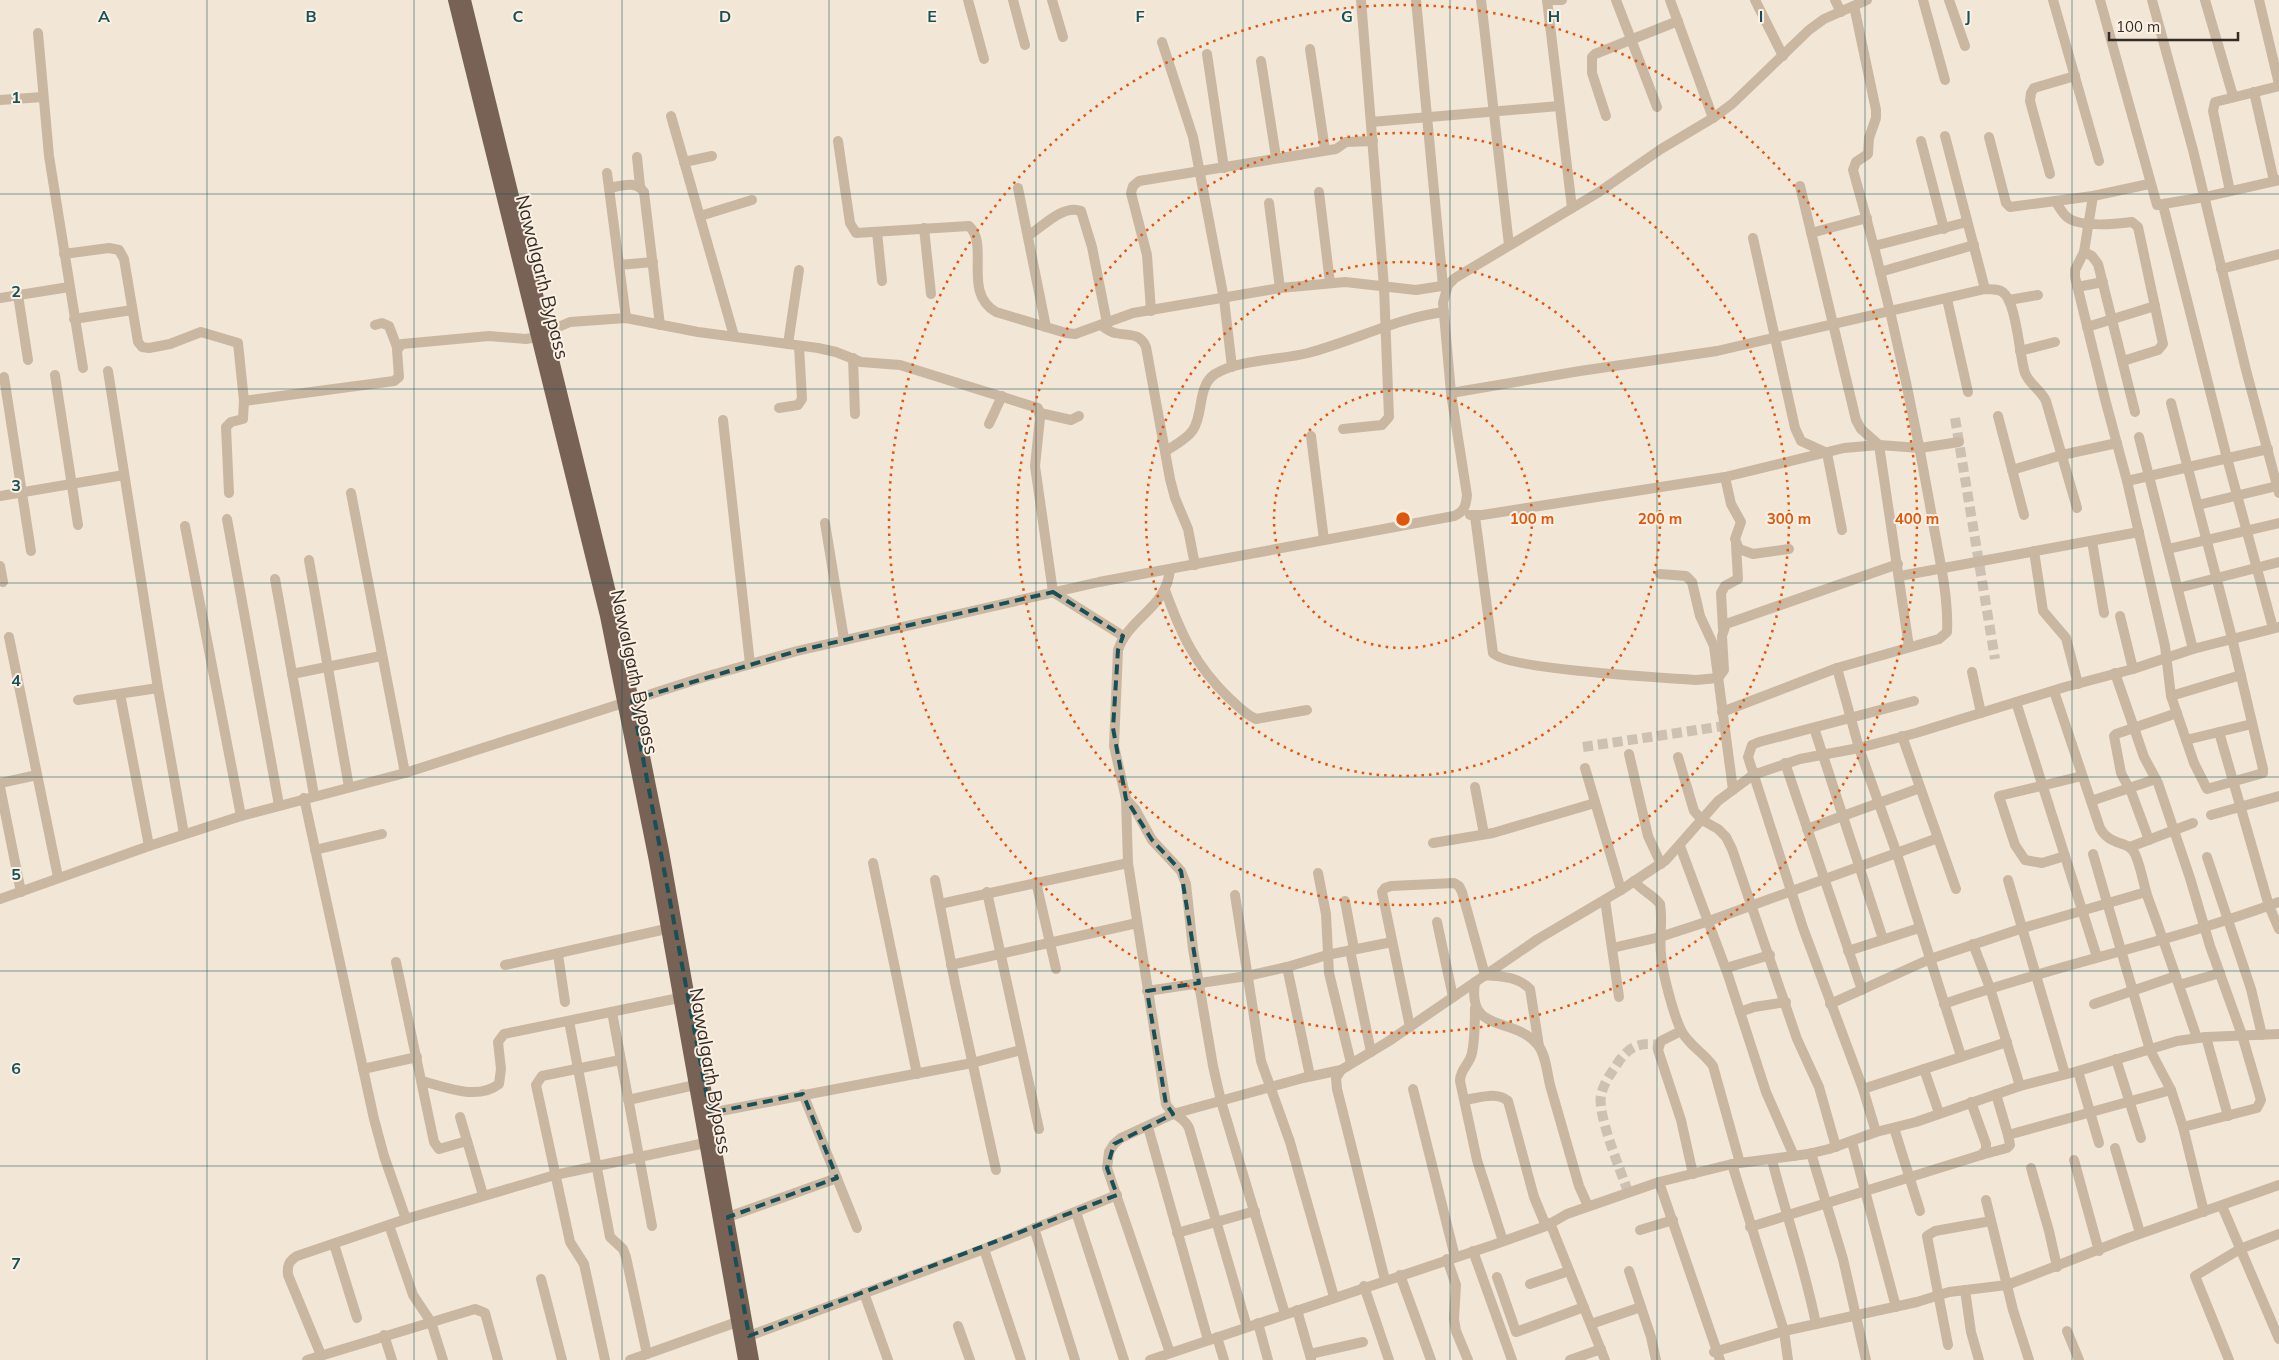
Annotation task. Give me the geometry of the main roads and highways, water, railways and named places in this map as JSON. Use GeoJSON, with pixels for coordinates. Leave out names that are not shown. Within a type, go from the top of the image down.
{"type":"FeatureCollection","features":[{"type":"Feature","properties":{"kind":"main road","name":"Nawalgarh Bypass"},"geometry":{"type":"LineString","coordinates":[[454,0],[616,617],[628,702],[666,929],[744,1360]]}},
{"type":"Feature","properties":{"kind":"main road","name":"Nawalgarh Bypass"},"geometry":{"type":"LineString","coordinates":[[465,0],[543,336]]}},
{"type":"Feature","properties":{"kind":"main road","name":"Nawalgarh Bypass"},"geometry":{"type":"LineString","coordinates":[[628,702],[663,851],[753,1360]]}},
{"type":"Feature","properties":{"kind":"tunnel"},"geometry":{"type":"LineString","coordinates":[[1955,418],[1995,659]]}},
{"type":"Feature","properties":{"kind":"tunnel"},"geometry":{"type":"LineString","coordinates":[[1583,747],[1724,726]]}},
{"type":"Feature","properties":{"kind":"tunnel"},"geometry":{"type":"LineString","coordinates":[[1628,1192],[1606,1129],[1601,1095],[1609,1077],[1627,1052],[1636,1046],[1646,1044],[1659,1045]]}}]}
